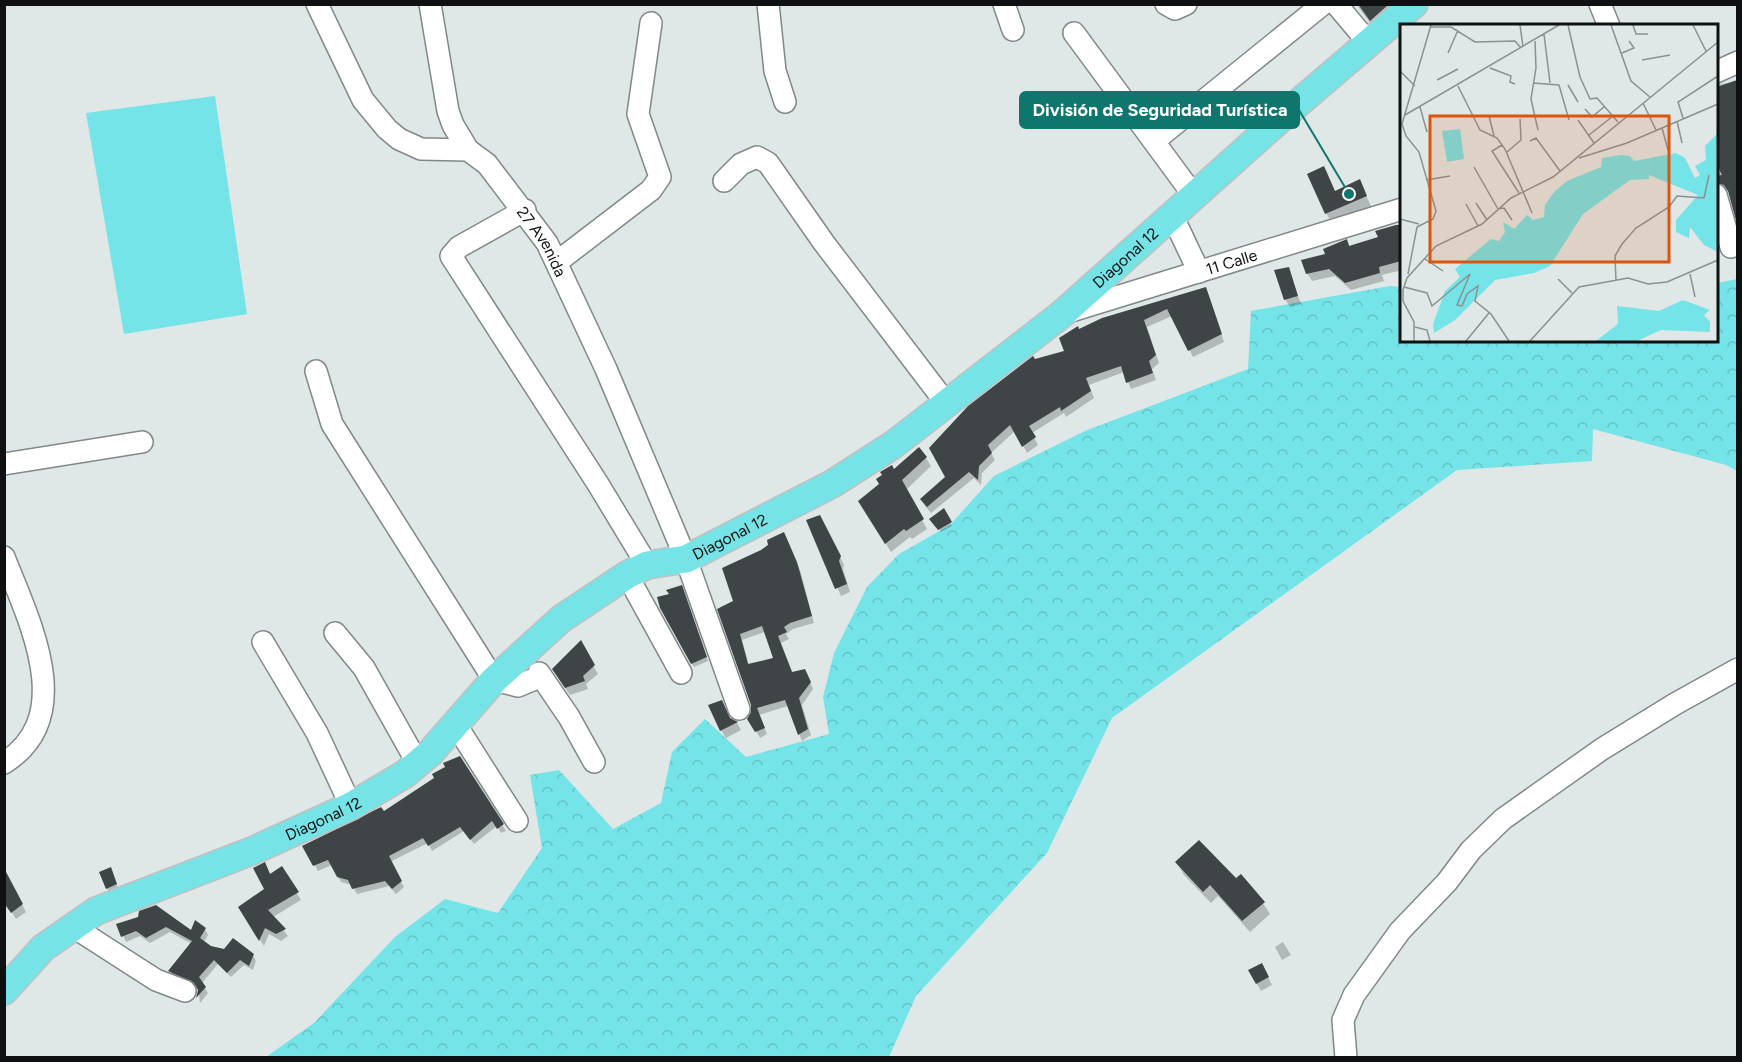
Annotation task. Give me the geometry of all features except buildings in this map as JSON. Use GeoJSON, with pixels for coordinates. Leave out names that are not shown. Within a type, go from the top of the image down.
{"type":"FeatureCollection","features":[{"type":"Feature","properties":{"kind":"main road","name":"Diagonal 12"},"geometry":{"type":"LineString","coordinates":[[4,991],[43,948],[96,911],[252,851],[379,791],[418,764],[456,725],[494,680],[532,663],[561,619],[637,570],[686,559],[863,466],[1062,314],[1368,42],[1414,4]]}},
{"type":"Feature","properties":{"kind":"street"},"geometry":{"type":"LineString","coordinates":[[317,4],[359,93],[387,129],[399,140],[421,149],[468,150]]}},
{"type":"Feature","properties":{"kind":"street"},"geometry":{"type":"LineString","coordinates":[[430,4],[448,111],[453,125],[468,150]]}},
{"type":"Feature","properties":{"kind":"street"},"geometry":{"type":"LineString","coordinates":[[768,4],[775,71],[785,102]]}},
{"type":"Feature","properties":{"kind":"street"},"geometry":{"type":"LineString","coordinates":[[1004,4],[1013,30]]}},
{"type":"Feature","properties":{"kind":"street"},"geometry":{"type":"LineString","coordinates":[[1166,4],[1174,9],[1186,4]]}},
{"type":"Feature","properties":{"kind":"street"},"geometry":{"type":"LineString","coordinates":[[1154,141],[1323,4]]}},
{"type":"Feature","properties":{"kind":"street"},"geometry":{"type":"LineString","coordinates":[[1336,4],[1368,42]]}},
{"type":"Feature","properties":{"kind":"street"},"geometry":{"type":"LineString","coordinates":[[1600,4],[1609,24]]}},
{"type":"Feature","properties":{"kind":"street"},"geometry":{"type":"LineString","coordinates":[[557,262],[651,190],[660,177],[638,114],[651,23]]}},
{"type":"Feature","properties":{"kind":"street"},"geometry":{"type":"LineString","coordinates":[[1074,33],[1194,196]]}},
{"type":"Feature","properties":{"kind":"street"},"geometry":{"type":"LineString","coordinates":[[1718,71],[1737,62]]}},
{"type":"Feature","properties":{"kind":"street","name":"27 Avenida"},"geometry":{"type":"LineString","coordinates":[[468,150],[488,164],[525,210],[557,262],[606,369],[686,559],[739,709]]}},
{"type":"Feature","properties":{"kind":"street"},"geometry":{"type":"LineString","coordinates":[[724,181],[741,164],[757,157],[768,163],[824,243],[946,403]]}},
{"type":"Feature","properties":{"kind":"street"},"geometry":{"type":"LineString","coordinates":[[1718,202],[1731,248]]}},
{"type":"Feature","properties":{"kind":"street","name":"11 Calle"},"geometry":{"type":"LineString","coordinates":[[1062,314],[1400,209]]}},
{"type":"Feature","properties":{"kind":"street"},"geometry":{"type":"LineString","coordinates":[[525,210],[459,248],[451,256],[598,484],[681,673]]}},
{"type":"Feature","properties":{"kind":"street"},"geometry":{"type":"LineString","coordinates":[[1172,215],[1199,272]]}},
{"type":"Feature","properties":{"kind":"street"},"geometry":{"type":"LineString","coordinates":[[316,371],[332,424],[494,680]]}},
{"type":"Feature","properties":{"kind":"street"},"geometry":{"type":"LineString","coordinates":[[4,464],[142,442]]}},
{"type":"Feature","properties":{"kind":"street"},"geometry":{"type":"LineString","coordinates":[[4,557],[38,645],[43,668],[44,691],[40,715],[32,737],[19,754],[4,763]]}},
{"type":"Feature","properties":{"kind":"street"},"geometry":{"type":"LineString","coordinates":[[334,633],[364,668],[418,764]]}},
{"type":"Feature","properties":{"kind":"street"},"geometry":{"type":"LineString","coordinates":[[263,642],[317,733],[351,806]]}},
{"type":"Feature","properties":{"kind":"street"},"geometry":{"type":"LineString","coordinates":[[532,663],[569,717],[594,762]]}},
{"type":"Feature","properties":{"kind":"street"},"geometry":{"type":"LineString","coordinates":[[1347,1058],[1343,1020],[1354,995],[1400,931],[1447,882],[1471,850],[1503,819],[1602,749],[1737,669]]}},
{"type":"Feature","properties":{"kind":"street"},"geometry":{"type":"LineString","coordinates":[[456,725],[517,821]]}},
{"type":"Feature","properties":{"kind":"street"},"geometry":{"type":"LineString","coordinates":[[72,926],[156,980],[185,991]]}},
{"type":"Feature","properties":{"kind":"green space"},"geometry":{"type":"Polygon","coordinates":[[[215,96],[247,314],[124,334],[86,113],[215,96]]]}},
{"type":"Feature","properties":{"kind":"green space"},"geometry":{"type":"Polygon","coordinates":[[[1737,279],[1737,471],[1726,465],[1593,429],[1592,461],[1457,470],[1112,718],[1047,853],[916,996],[889,1057],[266,1057],[314,1023],[395,937],[445,899],[498,913],[542,848],[530,775],[559,770],[613,829],[661,803],[672,752],[705,719],[746,757],[829,734],[823,697],[834,653],[867,587],[899,554],[950,525],[994,476],[1085,431],[1248,369],[1251,311],[1390,286],[1400,287],[1400,342],[1718,342],[1718,283],[1737,279]]]}},
{"type":"Feature","properties":{"kind":"place","name":"División de Seguridad Turística"},"geometry":{"type":"Point","coordinates":[1349,194]}}]}
